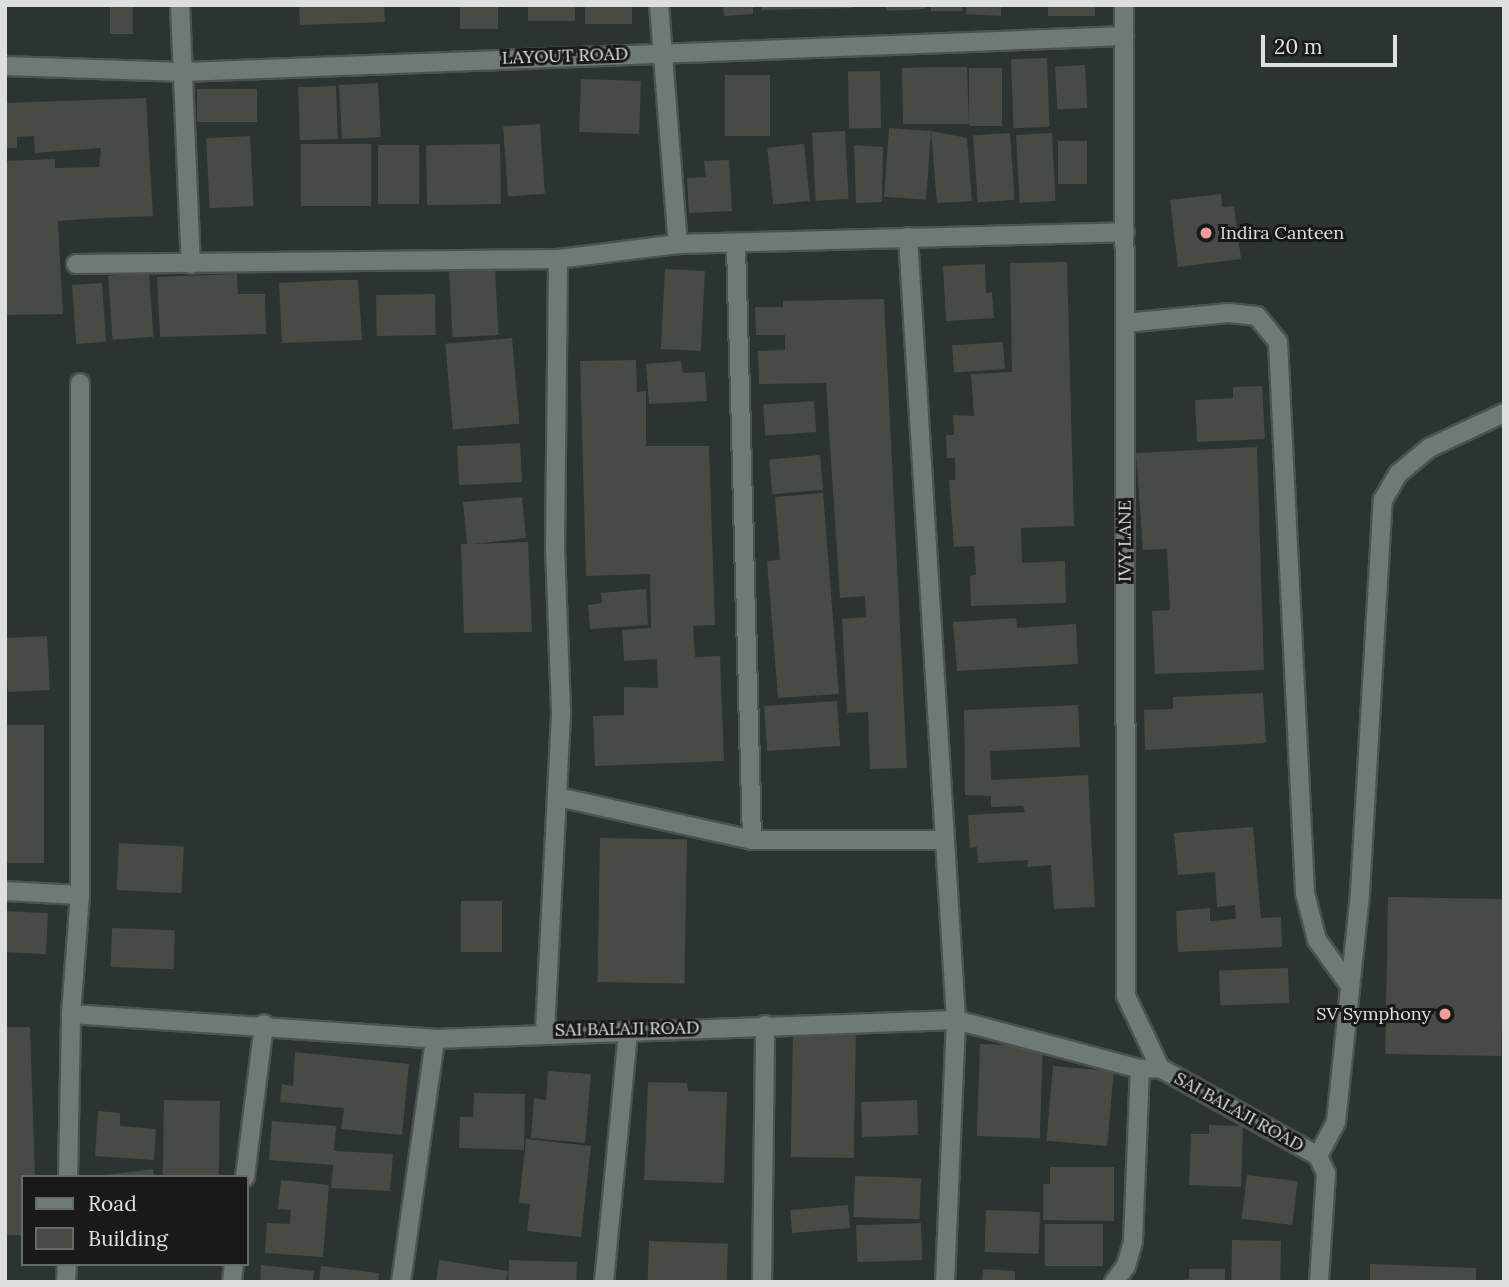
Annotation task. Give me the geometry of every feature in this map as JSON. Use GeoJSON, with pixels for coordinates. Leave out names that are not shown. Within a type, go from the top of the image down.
{"type":"FeatureCollection","features":[{"type":"Feature","properties":{"kind":"street"},"geometry":{"type":"LineString","coordinates":[[180,5],[191,264]]}},
{"type":"Feature","properties":{"kind":"street"},"geometry":{"type":"LineString","coordinates":[[659,5],[678,244]]}},
{"type":"Feature","properties":{"kind":"street","name":"IVY LANE"},"geometry":{"type":"LineString","coordinates":[[1124,5],[1126,996],[1160,1068]]}},
{"type":"Feature","properties":{"kind":"street","name":"LAYOUT ROAD"},"geometry":{"type":"LineString","coordinates":[[5,66],[184,72],[1124,36]]}},
{"type":"Feature","properties":{"kind":"street"},"geometry":{"type":"LineString","coordinates":[[76,264],[558,259],[678,244],[1125,232]]}},
{"type":"Feature","properties":{"kind":"street"},"geometry":{"type":"LineString","coordinates":[[908,237],[956,1020],[945,1282]]}},
{"type":"Feature","properties":{"kind":"street"},"geometry":{"type":"LineString","coordinates":[[736,244],[752,839]]}},
{"type":"Feature","properties":{"kind":"street"},"geometry":{"type":"LineString","coordinates":[[545,1031],[561,711],[555,551],[558,259]]}},
{"type":"Feature","properties":{"kind":"street"},"geometry":{"type":"LineString","coordinates":[[1125,323],[1238,314],[1257,316],[1278,342],[1305,893],[1317,940],[1350,986]]}},
{"type":"Feature","properties":{"kind":"street"},"geometry":{"type":"LineString","coordinates":[[68,1175],[71,1014],[80,895],[80,383]]}},
{"type":"Feature","properties":{"kind":"street"},"geometry":{"type":"LineString","coordinates":[[1319,1282],[1326,1173],[1318,1156],[1336,1122],[1350,986],[1383,499],[1398,474],[1429,448],[1480,420],[1504,413]]}},
{"type":"Feature","properties":{"kind":"street"},"geometry":{"type":"LineString","coordinates":[[558,797],[752,839],[943,840]]}},
{"type":"Feature","properties":{"kind":"street"},"geometry":{"type":"LineString","coordinates":[[5,891],[80,895]]}},
{"type":"Feature","properties":{"kind":"street","name":"SAI BALAJI ROAD"},"geometry":{"type":"LineString","coordinates":[[71,1014],[264,1024],[435,1039],[545,1031],[628,1031],[956,1020],[1140,1069],[1160,1068],[1318,1156]]}},
{"type":"Feature","properties":{"kind":"street"},"geometry":{"type":"LineString","coordinates":[[245,1175],[264,1024]]}},
{"type":"Feature","properties":{"kind":"street"},"geometry":{"type":"LineString","coordinates":[[762,1282],[765,1025]]}},
{"type":"Feature","properties":{"kind":"street"},"geometry":{"type":"LineString","coordinates":[[604,1282],[628,1031]]}},
{"type":"Feature","properties":{"kind":"street"},"geometry":{"type":"LineString","coordinates":[[401,1282],[435,1039]]}},
{"type":"Feature","properties":{"kind":"street"},"geometry":{"type":"LineString","coordinates":[[1114,1282],[1126,1266],[1133,1241],[1140,1069]]}},
{"type":"Feature","properties":{"kind":"building"},"geometry":{"type":"Polygon","coordinates":[[[110,5],[133,5],[133,34],[110,34],[110,5]]]}},
{"type":"Feature","properties":{"kind":"building"},"geometry":{"type":"Polygon","coordinates":[[[299,5],[384,5],[385,22],[300,25],[299,5]]]}},
{"type":"Feature","properties":{"kind":"building"},"geometry":{"type":"Polygon","coordinates":[[[460,5],[498,5],[498,29],[460,29],[460,5]]]}},
{"type":"Feature","properties":{"kind":"building"},"geometry":{"type":"Polygon","coordinates":[[[528,5],[575,5],[575,21],[528,21],[528,5]]]}},
{"type":"Feature","properties":{"kind":"building"},"geometry":{"type":"Polygon","coordinates":[[[585,5],[632,5],[632,24],[585,24],[585,5]]]}},
{"type":"Feature","properties":{"kind":"building"},"geometry":{"type":"Polygon","coordinates":[[[723,5],[753,5],[753,14],[724,16],[723,5]]]}},
{"type":"Feature","properties":{"kind":"building"},"geometry":{"type":"Polygon","coordinates":[[[761,5],[852,5],[852,8],[762,10],[761,5]]]}},
{"type":"Feature","properties":{"kind":"building"},"geometry":{"type":"Polygon","coordinates":[[[886,5],[925,5],[925,9],[887,11],[886,5]]]}},
{"type":"Feature","properties":{"kind":"building"},"geometry":{"type":"Polygon","coordinates":[[[931,5],[962,5],[962,11],[931,11],[931,5]]]}},
{"type":"Feature","properties":{"kind":"building"},"geometry":{"type":"Polygon","coordinates":[[[967,5],[1001,5],[1001,16],[966,14],[967,5]]]}},
{"type":"Feature","properties":{"kind":"building"},"geometry":{"type":"Polygon","coordinates":[[[1048,5],[1095,5],[1095,16],[1048,16],[1048,5]]]}},
{"type":"Feature","properties":{"kind":"building"},"geometry":{"type":"Polygon","coordinates":[[[1047,58],[1049,127],[1013,128],[1011,59],[1047,58]]]}},
{"type":"Feature","properties":{"kind":"building"},"geometry":{"type":"Polygon","coordinates":[[[1085,65],[1087,108],[1057,110],[1055,67],[1085,65]]]}},
{"type":"Feature","properties":{"kind":"building"},"geometry":{"type":"Polygon","coordinates":[[[967,67],[969,124],[903,124],[902,68],[967,67]]]}},
{"type":"Feature","properties":{"kind":"building"},"geometry":{"type":"Polygon","coordinates":[[[969,68],[1002,68],[1002,126],[969,126],[969,68]]]}},
{"type":"Feature","properties":{"kind":"building"},"geometry":{"type":"Polygon","coordinates":[[[880,71],[881,128],[849,129],[848,72],[880,71]]]}},
{"type":"Feature","properties":{"kind":"building"},"geometry":{"type":"Polygon","coordinates":[[[725,75],[770,75],[770,136],[725,136],[725,75]]]}},
{"type":"Feature","properties":{"kind":"building"},"geometry":{"type":"Polygon","coordinates":[[[581,79],[641,81],[639,134],[579,132],[581,79]]]}},
{"type":"Feature","properties":{"kind":"building"},"geometry":{"type":"Polygon","coordinates":[[[378,83],[381,137],[342,139],[339,85],[378,83]]]}},
{"type":"Feature","properties":{"kind":"building"},"geometry":{"type":"Polygon","coordinates":[[[336,86],[338,139],[300,140],[298,87],[336,86]]]}},
{"type":"Feature","properties":{"kind":"building"},"geometry":{"type":"Polygon","coordinates":[[[197,89],[257,89],[257,122],[197,122],[197,89]]]}},
{"type":"Feature","properties":{"kind":"building"},"geometry":{"type":"Polygon","coordinates":[[[146,98],[153,216],[58,221],[63,314],[5,315],[5,161],[55,159],[55,168],[99,167],[101,148],[35,153],[34,136],[17,137],[17,148],[5,148],[5,103],[146,98]]]}},
{"type":"Feature","properties":{"kind":"building"},"geometry":{"type":"Polygon","coordinates":[[[540,124],[545,194],[508,196],[503,127],[540,124]]]}},
{"type":"Feature","properties":{"kind":"building"},"geometry":{"type":"Polygon","coordinates":[[[889,128],[931,131],[926,200],[884,197],[889,128]]]}},
{"type":"Feature","properties":{"kind":"building"},"geometry":{"type":"Polygon","coordinates":[[[845,131],[849,199],[816,201],[812,133],[845,131]]]}},
{"type":"Feature","properties":{"kind":"building"},"geometry":{"type":"Polygon","coordinates":[[[931,131],[967,138],[972,201],[937,203],[931,131]]]}},
{"type":"Feature","properties":{"kind":"building"},"geometry":{"type":"Polygon","coordinates":[[[1010,133],[1015,200],[978,202],[973,136],[1010,133]]]}},
{"type":"Feature","properties":{"kind":"building"},"geometry":{"type":"Polygon","coordinates":[[[1052,133],[1056,201],[1020,203],[1016,135],[1052,133]]]}},
{"type":"Feature","properties":{"kind":"building"},"geometry":{"type":"Polygon","coordinates":[[[250,136],[254,206],[210,208],[206,138],[250,136]]]}},
{"type":"Feature","properties":{"kind":"building"},"geometry":{"type":"Polygon","coordinates":[[[1058,141],[1087,141],[1087,184],[1058,184],[1058,141]]]}},
{"type":"Feature","properties":{"kind":"building"},"geometry":{"type":"Polygon","coordinates":[[[301,144],[371,144],[371,206],[301,206],[301,144]]]}},
{"type":"Feature","properties":{"kind":"building"},"geometry":{"type":"Polygon","coordinates":[[[500,144],[501,204],[427,205],[426,145],[500,144]]]}},
{"type":"Feature","properties":{"kind":"building"},"geometry":{"type":"Polygon","coordinates":[[[804,144],[810,201],[773,205],[767,148],[804,144]]]}},
{"type":"Feature","properties":{"kind":"building"},"geometry":{"type":"Polygon","coordinates":[[[378,145],[419,145],[419,204],[378,204],[378,145]]]}},
{"type":"Feature","properties":{"kind":"building"},"geometry":{"type":"Polygon","coordinates":[[[854,145],[883,147],[882,202],[856,203],[854,145]]]}},
{"type":"Feature","properties":{"kind":"building"},"geometry":{"type":"Polygon","coordinates":[[[729,160],[732,211],[689,213],[687,178],[706,177],[704,161],[729,160]]]}},
{"type":"Feature","properties":{"kind":"building","name":"Indira Canteen"},"geometry":{"type":"Polygon","coordinates":[[[1221,194],[1222,207],[1234,206],[1241,259],[1178,267],[1170,200],[1221,194]]]}},
{"type":"Feature","properties":{"kind":"building"},"geometry":{"type":"Polygon","coordinates":[[[1067,262],[1074,526],[1021,528],[1022,563],[1065,561],[1066,603],[971,606],[970,576],[976,575],[974,546],[954,547],[949,480],[955,480],[955,458],[947,458],[946,435],[954,435],[953,415],[974,416],[971,374],[1012,372],[1010,263],[1067,262]]]}},
{"type":"Feature","properties":{"kind":"building"},"geometry":{"type":"Polygon","coordinates":[[[985,264],[986,293],[992,292],[994,318],[946,321],[943,266],[985,264]]]}},
{"type":"Feature","properties":{"kind":"building"},"geometry":{"type":"Polygon","coordinates":[[[495,269],[498,335],[453,337],[449,271],[495,269]]]}},
{"type":"Feature","properties":{"kind":"building"},"geometry":{"type":"Polygon","coordinates":[[[665,269],[705,271],[701,351],[661,349],[665,269]]]}},
{"type":"Feature","properties":{"kind":"building"},"geometry":{"type":"Polygon","coordinates":[[[149,273],[153,337],[113,340],[108,276],[149,273]]]}},
{"type":"Feature","properties":{"kind":"building"},"geometry":{"type":"Polygon","coordinates":[[[237,274],[238,294],[265,294],[266,334],[160,337],[157,277],[237,274]]]}},
{"type":"Feature","properties":{"kind":"building"},"geometry":{"type":"Polygon","coordinates":[[[358,280],[362,340],[282,343],[279,283],[358,280]]]}},
{"type":"Feature","properties":{"kind":"building"},"geometry":{"type":"Polygon","coordinates":[[[102,283],[106,342],[76,344],[72,285],[102,283]]]}},
{"type":"Feature","properties":{"kind":"building"},"geometry":{"type":"Polygon","coordinates":[[[435,294],[436,335],[377,336],[376,295],[435,294]]]}},
{"type":"Feature","properties":{"kind":"building"},"geometry":{"type":"Polygon","coordinates":[[[884,299],[907,768],[870,769],[868,712],[847,713],[842,619],[866,617],[865,596],[840,598],[826,383],[759,384],[758,351],[785,350],[785,335],[756,335],[755,307],[783,307],[783,301],[884,299]]]}},
{"type":"Feature","properties":{"kind":"building"},"geometry":{"type":"Polygon","coordinates":[[[512,338],[519,424],[453,430],[445,344],[512,338]]]}},
{"type":"Feature","properties":{"kind":"building"},"geometry":{"type":"Polygon","coordinates":[[[1003,342],[1005,369],[954,372],[952,346],[1003,342]]]}},
{"type":"Feature","properties":{"kind":"building"},"geometry":{"type":"Polygon","coordinates":[[[636,360],[637,392],[646,391],[646,446],[709,446],[715,625],[693,626],[695,657],[720,656],[724,761],[595,766],[593,716],[624,715],[624,687],[658,688],[657,659],[624,661],[622,630],[651,628],[650,574],[586,576],[580,361],[636,360]]]}},
{"type":"Feature","properties":{"kind":"building"},"geometry":{"type":"Polygon","coordinates":[[[681,361],[683,373],[705,372],[707,401],[649,404],[646,364],[681,361]]]}},
{"type":"Feature","properties":{"kind":"building"},"geometry":{"type":"Polygon","coordinates":[[[1262,386],[1265,439],[1197,442],[1195,400],[1233,398],[1233,387],[1262,386]]]}},
{"type":"Feature","properties":{"kind":"building"},"geometry":{"type":"Polygon","coordinates":[[[814,401],[816,432],[765,435],[763,405],[814,401]]]}},
{"type":"Feature","properties":{"kind":"building"},"geometry":{"type":"Polygon","coordinates":[[[520,443],[522,482],[459,485],[457,446],[520,443]]]}},
{"type":"Feature","properties":{"kind":"building"},"geometry":{"type":"Polygon","coordinates":[[[1257,447],[1264,670],[1155,674],[1152,611],[1170,610],[1167,549],[1143,550],[1136,453],[1257,447]]]}},
{"type":"Feature","properties":{"kind":"building"},"geometry":{"type":"Polygon","coordinates":[[[820,455],[823,490],[772,494],[769,459],[820,455]]]}},
{"type":"Feature","properties":{"kind":"building"},"geometry":{"type":"Polygon","coordinates":[[[823,493],[839,694],[778,698],[767,561],[780,560],[775,497],[823,493]]]}},
{"type":"Feature","properties":{"kind":"building"},"geometry":{"type":"Polygon","coordinates":[[[522,497],[526,538],[473,544],[528,542],[532,632],[464,633],[461,544],[467,544],[463,502],[522,497]]]}},
{"type":"Feature","properties":{"kind":"building"},"geometry":{"type":"Polygon","coordinates":[[[646,589],[648,625],[590,629],[588,605],[602,603],[601,593],[646,589]]]}},
{"type":"Feature","properties":{"kind":"building"},"geometry":{"type":"Polygon","coordinates":[[[1016,618],[1017,628],[1076,624],[1078,664],[957,671],[953,622],[1016,618]]]}},
{"type":"Feature","properties":{"kind":"building"},"geometry":{"type":"Polygon","coordinates":[[[47,636],[50,690],[8,692],[5,638],[47,636]]]}},
{"type":"Feature","properties":{"kind":"building"},"geometry":{"type":"Polygon","coordinates":[[[1263,693],[1266,743],[1145,750],[1144,710],[1173,709],[1173,697],[1263,693]]]}},
{"type":"Feature","properties":{"kind":"building"},"geometry":{"type":"Polygon","coordinates":[[[837,701],[840,746],[767,751],[764,706],[837,701]]]}},
{"type":"Feature","properties":{"kind":"building"},"geometry":{"type":"Polygon","coordinates":[[[1078,705],[1080,747],[990,751],[991,780],[1088,775],[1095,907],[1054,909],[1051,865],[1027,867],[1028,860],[978,863],[977,847],[970,848],[968,815],[1025,812],[1023,806],[991,807],[991,796],[965,795],[964,710],[1078,705]]]}},
{"type":"Feature","properties":{"kind":"building"},"geometry":{"type":"Polygon","coordinates":[[[5,725],[44,725],[44,863],[5,863],[5,725]]]}},
{"type":"Feature","properties":{"kind":"building"},"geometry":{"type":"Polygon","coordinates":[[[1253,827],[1261,918],[1281,917],[1282,947],[1178,952],[1176,911],[1210,908],[1210,921],[1236,919],[1235,905],[1217,907],[1215,872],[1178,875],[1174,833],[1253,827]]]}},
{"type":"Feature","properties":{"kind":"building"},"geometry":{"type":"Polygon","coordinates":[[[600,838],[687,840],[684,983],[597,982],[600,838]]]}},
{"type":"Feature","properties":{"kind":"building"},"geometry":{"type":"Polygon","coordinates":[[[119,843],[184,846],[181,893],[117,890],[119,843]]]}},
{"type":"Feature","properties":{"kind":"building","name":"SV Symphony"},"geometry":{"type":"Polygon","coordinates":[[[1388,897],[1504,899],[1501,1056],[1385,1054],[1388,897]]]}},
{"type":"Feature","properties":{"kind":"building"},"geometry":{"type":"Polygon","coordinates":[[[461,901],[502,901],[502,952],[461,952],[461,901]]]}},
{"type":"Feature","properties":{"kind":"building"},"geometry":{"type":"Polygon","coordinates":[[[5,911],[48,913],[46,954],[5,952],[5,911]]]}},
{"type":"Feature","properties":{"kind":"building"},"geometry":{"type":"Polygon","coordinates":[[[112,928],[175,930],[174,969],[111,967],[112,928]]]}},
{"type":"Feature","properties":{"kind":"building"},"geometry":{"type":"Polygon","coordinates":[[[1288,968],[1289,1003],[1220,1005],[1219,970],[1288,968]]]}},
{"type":"Feature","properties":{"kind":"building"},"geometry":{"type":"Polygon","coordinates":[[[5,1027],[30,1027],[35,1175],[21,1175],[21,1235],[5,1235],[5,1027]]]}},
{"type":"Feature","properties":{"kind":"building"},"geometry":{"type":"Polygon","coordinates":[[[793,1028],[856,1029],[854,1158],[791,1157],[793,1028]]]}},
{"type":"Feature","properties":{"kind":"building"},"geometry":{"type":"Polygon","coordinates":[[[980,1044],[1043,1046],[1040,1138],[977,1136],[980,1044]]]}},
{"type":"Feature","properties":{"kind":"building"},"geometry":{"type":"Polygon","coordinates":[[[295,1052],[409,1064],[402,1135],[341,1129],[344,1108],[280,1102],[282,1084],[293,1086],[295,1052]]]}},
{"type":"Feature","properties":{"kind":"building"},"geometry":{"type":"Polygon","coordinates":[[[1053,1066],[1114,1071],[1107,1146],[1046,1141],[1053,1066]]]}},
{"type":"Feature","properties":{"kind":"building"},"geometry":{"type":"Polygon","coordinates":[[[548,1071],[591,1074],[585,1143],[531,1138],[534,1098],[546,1100],[548,1071]]]}},
{"type":"Feature","properties":{"kind":"building"},"geometry":{"type":"Polygon","coordinates":[[[648,1082],[687,1083],[688,1091],[727,1092],[724,1183],[644,1180],[648,1082]]]}},
{"type":"Feature","properties":{"kind":"building"},"geometry":{"type":"Polygon","coordinates":[[[474,1093],[525,1094],[524,1150],[459,1148],[460,1117],[473,1117],[474,1093]]]}},
{"type":"Feature","properties":{"kind":"building"},"geometry":{"type":"Polygon","coordinates":[[[164,1100],[220,1101],[219,1175],[163,1175],[164,1100]]]}},
{"type":"Feature","properties":{"kind":"building"},"geometry":{"type":"Polygon","coordinates":[[[917,1100],[918,1135],[862,1137],[861,1102],[917,1100]]]}},
{"type":"Feature","properties":{"kind":"building"},"geometry":{"type":"Polygon","coordinates":[[[98,1111],[120,1113],[120,1126],[156,1129],[154,1160],[95,1156],[98,1111]]]}},
{"type":"Feature","properties":{"kind":"building"},"geometry":{"type":"Polygon","coordinates":[[[272,1121],[336,1126],[334,1151],[393,1154],[390,1191],[331,1188],[333,1165],[269,1160],[272,1121]]]}},
{"type":"Feature","properties":{"kind":"building"},"geometry":{"type":"Polygon","coordinates":[[[1209,1125],[1243,1126],[1241,1187],[1189,1185],[1191,1134],[1209,1134],[1209,1125]]]}},
{"type":"Feature","properties":{"kind":"building"},"geometry":{"type":"Polygon","coordinates":[[[526,1139],[591,1146],[581,1237],[527,1231],[530,1204],[519,1203],[526,1139]]]}},
{"type":"Feature","properties":{"kind":"building"},"geometry":{"type":"Polygon","coordinates":[[[1050,1167],[1114,1167],[1114,1221],[1043,1220],[1043,1184],[1050,1184],[1050,1167]]]}},
{"type":"Feature","properties":{"kind":"building"},"geometry":{"type":"Polygon","coordinates":[[[153,1169],[154,1175],[104,1175],[153,1169]]]}},
{"type":"Feature","properties":{"kind":"building"},"geometry":{"type":"Polygon","coordinates":[[[1247,1175],[1298,1181],[1292,1225],[1242,1219],[1247,1175]]]}},
{"type":"Feature","properties":{"kind":"building"},"geometry":{"type":"Polygon","coordinates":[[[855,1176],[921,1178],[920,1219],[854,1217],[855,1176]]]}},
{"type":"Feature","properties":{"kind":"building"},"geometry":{"type":"Polygon","coordinates":[[[281,1180],[329,1185],[323,1257],[265,1253],[267,1223],[290,1224],[291,1210],[278,1209],[281,1180]]]}},
{"type":"Feature","properties":{"kind":"building"},"geometry":{"type":"Polygon","coordinates":[[[848,1205],[850,1228],[792,1233],[790,1210],[848,1205]]]}},
{"type":"Feature","properties":{"kind":"building"},"geometry":{"type":"Polygon","coordinates":[[[986,1210],[1040,1212],[1039,1254],[985,1252],[986,1210]]]}},
{"type":"Feature","properties":{"kind":"building"},"geometry":{"type":"Polygon","coordinates":[[[921,1223],[922,1260],[857,1262],[856,1225],[921,1223]]]}},
{"type":"Feature","properties":{"kind":"building"},"geometry":{"type":"Polygon","coordinates":[[[1045,1224],[1103,1224],[1103,1266],[1045,1266],[1045,1224]]]}},
{"type":"Feature","properties":{"kind":"building"},"geometry":{"type":"Polygon","coordinates":[[[1232,1240],[1281,1241],[1280,1282],[1231,1282],[1232,1240]]]}},
{"type":"Feature","properties":{"kind":"building"},"geometry":{"type":"Polygon","coordinates":[[[649,1241],[728,1244],[727,1282],[648,1282],[649,1241]]]}},
{"type":"Feature","properties":{"kind":"building"},"geometry":{"type":"Polygon","coordinates":[[[439,1260],[508,1271],[506,1282],[436,1282],[439,1260]]]}},
{"type":"Feature","properties":{"kind":"building"},"geometry":{"type":"Polygon","coordinates":[[[509,1260],[577,1262],[576,1282],[508,1282],[509,1260]]]}},
{"type":"Feature","properties":{"kind":"building"},"geometry":{"type":"Polygon","coordinates":[[[1370,1264],[1476,1268],[1476,1282],[1370,1282],[1370,1264]]]}},
{"type":"Feature","properties":{"kind":"building"},"geometry":{"type":"Polygon","coordinates":[[[261,1265],[314,1271],[313,1282],[260,1282],[261,1265]]]}},
{"type":"Feature","properties":{"kind":"building"},"geometry":{"type":"Polygon","coordinates":[[[321,1266],[379,1273],[378,1282],[319,1282],[321,1266]]]}},
{"type":"Feature","properties":{"kind":"building"},"geometry":{"type":"Polygon","coordinates":[[[983,1269],[1015,1271],[1015,1282],[982,1282],[983,1269]]]}},
{"type":"Feature","properties":{"kind":"building"},"geometry":{"type":"Polygon","coordinates":[[[1189,1269],[1225,1269],[1225,1282],[1167,1282],[1189,1279],[1189,1269]]]}},
{"type":"Feature","properties":{"kind":"place","name":"Indira Canteen"},"geometry":{"type":"Point","coordinates":[1206,233]}},
{"type":"Feature","properties":{"kind":"place","name":"SV Symphony"},"geometry":{"type":"Point","coordinates":[1445,1014]}}]}
